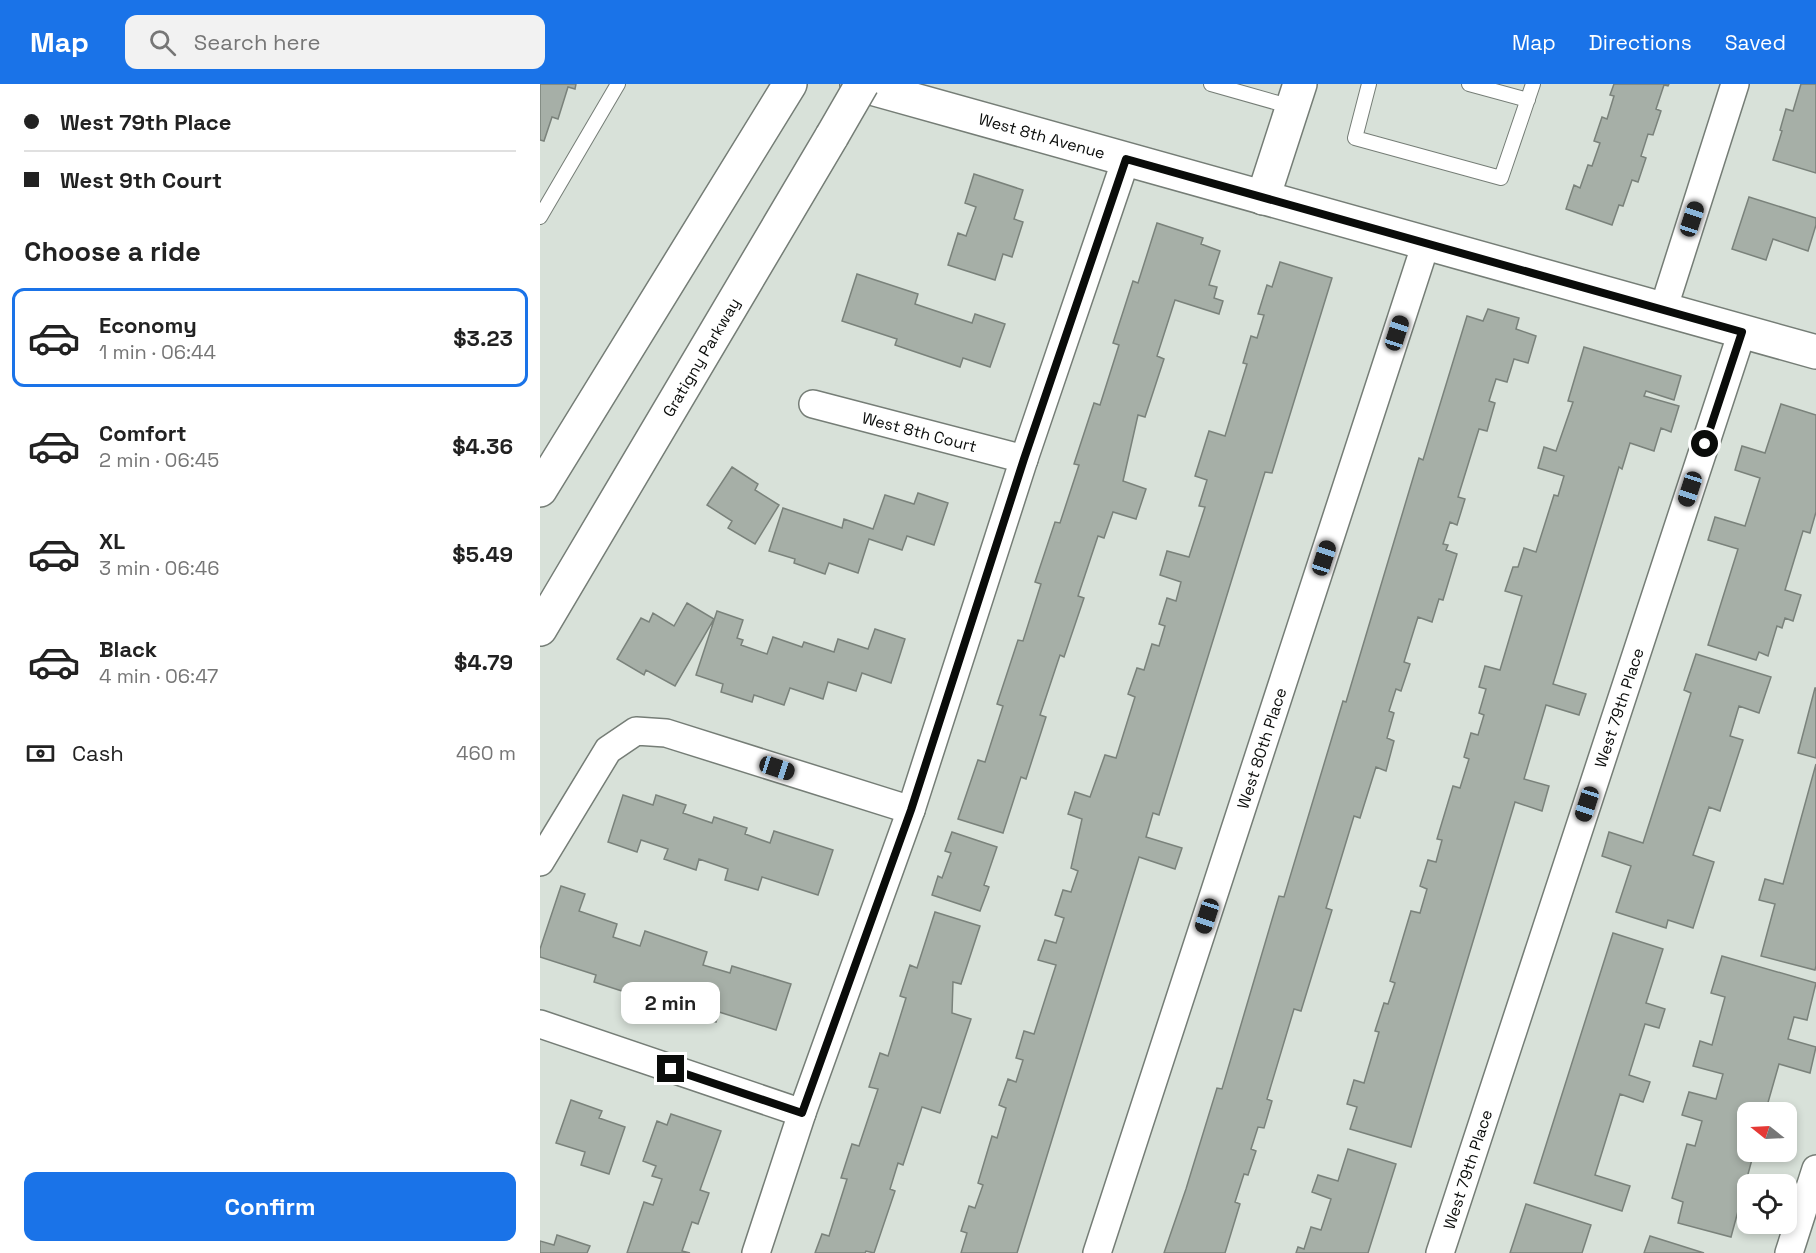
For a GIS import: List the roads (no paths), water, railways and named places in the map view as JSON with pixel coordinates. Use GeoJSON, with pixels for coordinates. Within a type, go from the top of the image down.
{"type":"FeatureCollection","features":[{"type":"Feature","properties":{"kind":"main road"},"geometry":{"type":"LineString","coordinates":[[540,490],[790,84]]}},
{"type":"Feature","properties":{"kind":"main road","name":"West 8th Avenue"},"geometry":{"type":"LineString","coordinates":[[857,84],[1816,352]]}},
{"type":"Feature","properties":{"kind":"main road","name":"Gratigny Parkway"},"geometry":{"type":"LineString","coordinates":[[540,629],[862,84]]}},
{"type":"Feature","properties":{"kind":"main road"},"geometry":{"type":"LineString","coordinates":[[1263,198],[1296,96]]}},
{"type":"Feature","properties":{"kind":"street"},"geometry":{"type":"LineString","coordinates":[[1663,310],[1736,84]]}},
{"type":"Feature","properties":{"kind":"street"},"geometry":{"type":"LineString","coordinates":[[756,1253],[802,1113],[911,810],[1024,459],[1126,159]]}},
{"type":"Feature","properties":{"kind":"street","name":"West 80th Place"},"geometry":{"type":"LineString","coordinates":[[1097,1253],[1426,243]]}},
{"type":"Feature","properties":{"kind":"street","name":"West 79th Place"},"geometry":{"type":"LineString","coordinates":[[1440,1253],[1742,332]]}},
{"type":"Feature","properties":{"kind":"street","name":"West 8th Court"},"geometry":{"type":"LineString","coordinates":[[813,404],[1024,459]]}},
{"type":"Feature","properties":{"kind":"street"},"geometry":{"type":"LineString","coordinates":[[540,862],[608,750],[636,731],[666,733],[911,810]]}},
{"type":"Feature","properties":{"kind":"street"},"geometry":{"type":"LineString","coordinates":[[540,1024],[802,1113]]}},
{"type":"Feature","properties":{"kind":"street"},"geometry":{"type":"LineString","coordinates":[[1789,1253],[1816,1169]]}},
{"type":"Feature","properties":{"kind":"lane"},"geometry":{"type":"LineString","coordinates":[[540,217],[618,84]]}},
{"type":"Feature","properties":{"kind":"lane"},"geometry":{"type":"LineString","coordinates":[[1211,84],[1296,96]]}},
{"type":"Feature","properties":{"kind":"lane"},"geometry":{"type":"LineString","coordinates":[[1369,84],[1354,138],[1501,178],[1533,84]]}},
{"type":"Feature","properties":{"kind":"lane"},"geometry":{"type":"LineString","coordinates":[[1469,84],[1528,100]]}}]}
